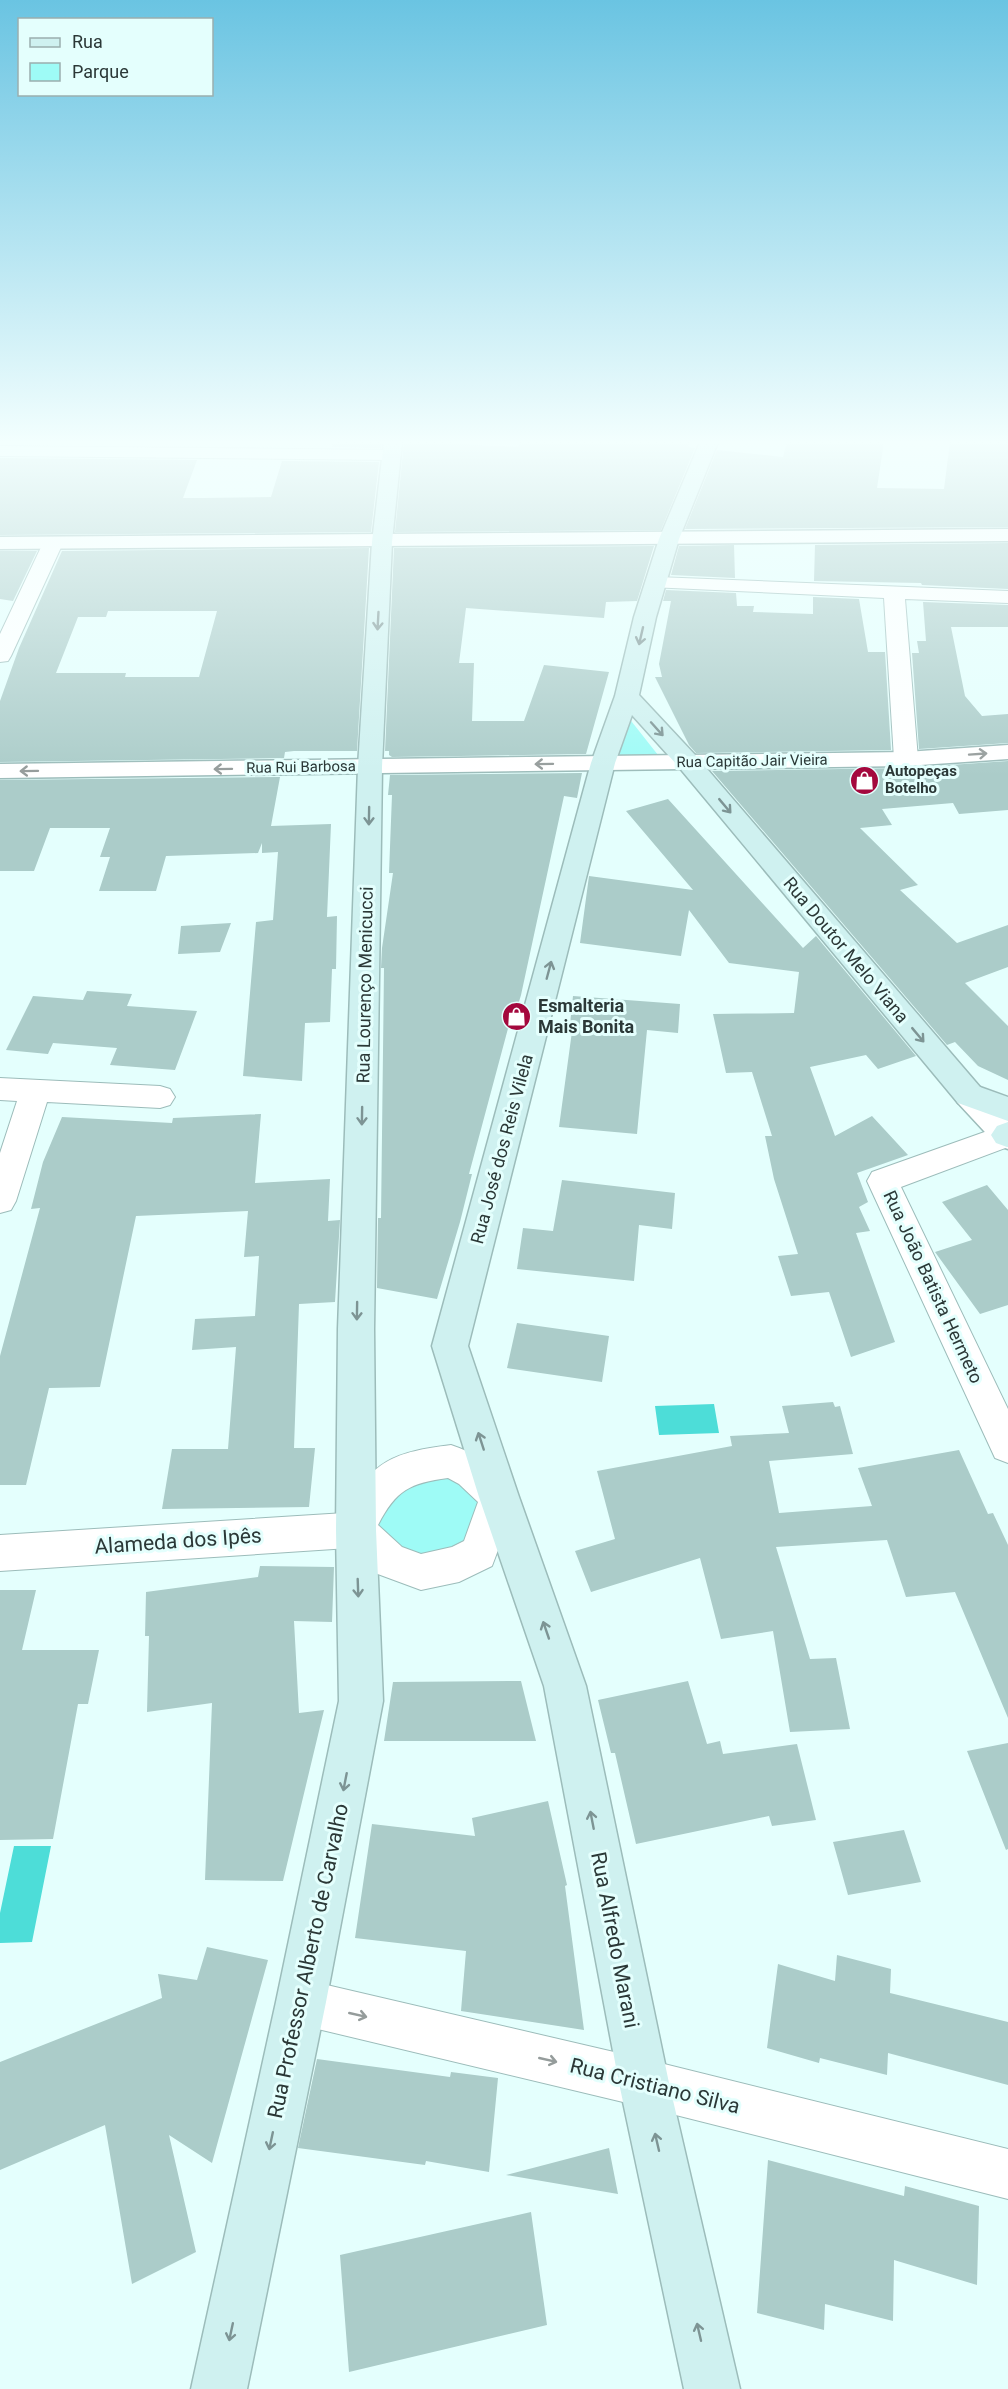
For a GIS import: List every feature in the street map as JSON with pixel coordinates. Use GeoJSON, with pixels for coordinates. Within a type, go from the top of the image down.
{"type":"FeatureCollection","features":[{"type":"Feature","properties":{"kind":"main road","name":"Rua Lourenço Menicucci"},"geometry":{"type":"LineString","coordinates":[[356,1530],[356,1329],[370,767],[381,553]]}},
{"type":"Feature","properties":{"kind":"main road","name":"Rua José dos Reis Vilela"},"geometry":{"type":"LineString","coordinates":[[499,1497],[450,1346],[603,763],[627,696],[645,617],[665,553]]}},
{"type":"Feature","properties":{"kind":"main road","name":"Rua Doutor Melo Viana"},"geometry":{"type":"LineString","coordinates":[[627,696],[687,761],[969,1095]]}},
{"type":"Feature","properties":{"kind":"main road","name":"Rua Alfredo Marani"},"geometry":{"type":"LineString","coordinates":[[499,1497],[565,1686],[644,2083],[712,2389]]}},
{"type":"Feature","properties":{"kind":"main road","name":"Rua Professor Alberto de Carvalho"},"geometry":{"type":"LineString","coordinates":[[219,2389],[301,2002],[361,1701],[356,1530]]}},
{"type":"Feature","properties":{"kind":"street"},"geometry":{"type":"LineString","coordinates":[[0,656],[6,629],[47,553]]}},
{"type":"Feature","properties":{"kind":"street"},"geometry":{"type":"LineString","coordinates":[[657,583],[1008,597]]}},
{"type":"Feature","properties":{"kind":"street"},"geometry":{"type":"LineString","coordinates":[[894,592],[906,759]]}},
{"type":"Feature","properties":{"kind":"street","name":"Rua Capitão Jair Vieira"},"geometry":{"type":"LineString","coordinates":[[603,763],[906,759],[1008,752]]}},
{"type":"Feature","properties":{"kind":"street","name":"Rua Rui Barbosa"},"geometry":{"type":"LineString","coordinates":[[0,771],[603,763]]}},
{"type":"Feature","properties":{"kind":"street"},"geometry":{"type":"LineString","coordinates":[[0,1089],[160,1097]]}},
{"type":"Feature","properties":{"kind":"street"},"geometry":{"type":"LineString","coordinates":[[0,1201],[35,1092]]}},
{"type":"Feature","properties":{"kind":"street","name":"Rua Doutor Melo Viana"},"geometry":{"type":"LineString","coordinates":[[969,1095],[1008,1129]]}},
{"type":"Feature","properties":{"kind":"street","name":"Rua João Batista Hermeto"},"geometry":{"type":"LineString","coordinates":[[1008,1129],[883,1181],[1008,1447]]}},
{"type":"Feature","properties":{"kind":"street"},"geometry":{"type":"LineString","coordinates":[[451,1461],[472,1472],[499,1497],[478,1553],[459,1564],[421,1572],[388,1560],[356,1530],[371,1497],[388,1479],[416,1466],[451,1461]]}},
{"type":"Feature","properties":{"kind":"street","name":"Alameda dos Ipês"},"geometry":{"type":"LineString","coordinates":[[0,1553],[356,1530]]}},
{"type":"Feature","properties":{"kind":"street","name":"Rua Cristiano Silva"},"geometry":{"type":"LineString","coordinates":[[301,2002],[644,2083],[1008,2174]]}},
{"type":"Feature","properties":{"kind":"green space"},"geometry":{"type":"Polygon","coordinates":[[[628,717],[658,755],[618,759],[628,717]]]}},
{"type":"Feature","properties":{"kind":"green space"},"geometry":{"type":"Polygon","coordinates":[[[452,1468],[479,1487],[482,1512],[468,1553],[396,1559],[372,1522],[390,1495],[452,1468]]]}},
{"type":"Feature","properties":{"kind":"shaded area"},"geometry":{"type":"Polygon","coordinates":[[[714,1404],[719,1433],[659,1435],[655,1406],[714,1404]]]}},
{"type":"Feature","properties":{"kind":"shaded area"},"geometry":{"type":"Polygon","coordinates":[[[14,1846],[51,1846],[32,1942],[0,1943],[0,1913],[14,1846]]]}},
{"type":"Feature","properties":{"kind":"building"},"geometry":{"type":"Polygon","coordinates":[[[0,553],[36,553],[13,601],[0,599],[0,553]]]}},
{"type":"Feature","properties":{"kind":"building"},"geometry":{"type":"Polygon","coordinates":[[[61,553],[369,553],[357,751],[294,751],[285,752],[284,758],[0,762],[0,701],[19,648],[61,553]],[[108,611],[106,617],[78,617],[56,673],[126,673],[125,677],[199,677],[217,611],[108,611]]]}},
{"type":"Feature","properties":{"kind":"building"},"geometry":{"type":"Polygon","coordinates":[[[394,553],[652,553],[637,601],[606,602],[604,618],[466,608],[459,663],[474,663],[472,721],[524,721],[544,665],[609,672],[586,754],[392,757],[389,751],[385,751],[394,553]]]}},
{"type":"Feature","properties":{"kind":"building"},"geometry":{"type":"Polygon","coordinates":[[[677,553],[734,553],[735,578],[671,575],[677,553]]]}},
{"type":"Feature","properties":{"kind":"building"},"geometry":{"type":"Polygon","coordinates":[[[815,553],[1008,553],[1008,589],[922,585],[921,583],[814,581],[815,553]]]}},
{"type":"Feature","properties":{"kind":"building"},"geometry":{"type":"Polygon","coordinates":[[[666,590],[736,593],[737,606],[754,606],[753,612],[813,614],[813,597],[859,599],[868,652],[885,652],[891,750],[696,753],[689,745],[655,677],[662,677],[659,664],[671,601],[663,601],[666,590]]]}},
{"type":"Feature","properties":{"kind":"building"},"geometry":{"type":"Polygon","coordinates":[[[923,602],[1008,605],[1008,627],[951,627],[965,696],[982,716],[1008,714],[1008,743],[919,749],[912,653],[919,653],[917,641],[926,641],[923,602]]]}},
{"type":"Feature","properties":{"kind":"building"},"geometry":{"type":"Polygon","coordinates":[[[1008,761],[1008,810],[959,814],[953,803],[882,809],[892,825],[860,828],[918,885],[900,890],[957,943],[1008,925],[1008,967],[965,983],[1008,1026],[1008,1080],[978,1066],[955,1042],[947,1045],[712,771],[906,768],[1008,761]]]}},
{"type":"Feature","properties":{"kind":"building"},"geometry":{"type":"Polygon","coordinates":[[[582,773],[577,798],[564,796],[521,995],[513,1022],[510,1021],[469,1174],[472,1174],[460,1222],[437,1299],[377,1288],[378,1218],[381,1218],[384,968],[381,968],[393,873],[389,873],[392,795],[388,795],[390,775],[582,773]]]}},
{"type":"Feature","properties":{"kind":"building"},"geometry":{"type":"Polygon","coordinates":[[[280,777],[271,826],[331,824],[327,917],[337,916],[336,969],[332,969],[330,1022],[305,1023],[302,1081],[243,1076],[256,922],[273,920],[278,852],[262,853],[262,843],[258,853],[166,856],[156,891],[99,891],[110,857],[100,857],[110,828],[50,828],[34,871],[0,871],[0,780],[280,777]]]}},
{"type":"Feature","properties":{"kind":"building"},"geometry":{"type":"Polygon","coordinates":[[[668,799],[803,948],[816,936],[916,1056],[878,1069],[866,1055],[810,1067],[835,1136],[872,1116],[908,1155],[857,1173],[868,1202],[859,1207],[870,1231],[856,1233],[895,1342],[851,1357],[829,1292],[791,1296],[778,1256],[798,1254],[774,1179],[765,1136],[772,1136],[752,1072],[726,1073],[713,1014],[794,1013],[799,972],[729,963],[689,910],[681,956],[580,943],[589,876],[693,890],[626,811],[668,799]]]}},
{"type":"Feature","properties":{"kind":"building"},"geometry":{"type":"Polygon","coordinates":[[[231,923],[220,952],[178,954],[181,926],[231,923]]]}},
{"type":"Feature","properties":{"kind":"building"},"geometry":{"type":"Polygon","coordinates":[[[87,991],[132,994],[127,1006],[197,1011],[175,1070],[110,1065],[117,1048],[53,1043],[48,1054],[6,1050],[33,996],[83,1000],[87,991]]]}},
{"type":"Feature","properties":{"kind":"building"},"geometry":{"type":"Polygon","coordinates":[[[573,996],[680,1004],[678,1033],[647,1030],[637,1134],[559,1127],[573,1024],[570,1024],[573,996]]]}},
{"type":"Feature","properties":{"kind":"building"},"geometry":{"type":"Polygon","coordinates":[[[261,1114],[255,1183],[330,1179],[328,1221],[340,1220],[335,1302],[299,1304],[294,1448],[315,1448],[309,1507],[162,1509],[172,1449],[228,1449],[236,1347],[192,1350],[195,1319],[255,1316],[259,1256],[244,1257],[248,1211],[136,1216],[100,1387],[49,1388],[26,1485],[0,1485],[0,1356],[40,1208],[31,1209],[43,1162],[62,1117],[172,1123],[173,1118],[261,1114]]]}},
{"type":"Feature","properties":{"kind":"building"},"geometry":{"type":"Polygon","coordinates":[[[562,1180],[675,1193],[672,1229],[639,1225],[634,1281],[517,1269],[523,1228],[553,1231],[562,1180]]]}},
{"type":"Feature","properties":{"kind":"building"},"geometry":{"type":"Polygon","coordinates":[[[987,1185],[1008,1210],[1008,1305],[980,1314],[935,1252],[972,1240],[942,1202],[987,1185]]]}},
{"type":"Feature","properties":{"kind":"building"},"geometry":{"type":"Polygon","coordinates":[[[517,1323],[609,1336],[602,1382],[507,1368],[517,1323]]]}},
{"type":"Feature","properties":{"kind":"building"},"geometry":{"type":"Polygon","coordinates":[[[833,1402],[835,1407],[840,1406],[853,1454],[769,1461],[779,1513],[872,1506],[858,1468],[959,1450],[988,1514],[993,1513],[1008,1545],[1008,1718],[955,1592],[906,1597],[887,1540],[776,1547],[810,1659],[836,1658],[850,1729],[790,1732],[773,1631],[721,1639],[700,1558],[591,1592],[575,1551],[615,1539],[597,1471],[732,1446],[730,1436],[789,1433],[782,1406],[833,1402]]]}},
{"type":"Feature","properties":{"kind":"building"},"geometry":{"type":"Polygon","coordinates":[[[260,1566],[334,1567],[332,1622],[294,1621],[299,1713],[324,1710],[283,1881],[205,1880],[212,1703],[147,1712],[149,1636],[145,1636],[146,1592],[258,1577],[260,1566]]]}},
{"type":"Feature","properties":{"kind":"building"},"geometry":{"type":"Polygon","coordinates":[[[0,1590],[36,1590],[22,1650],[99,1650],[88,1704],[78,1704],[53,1839],[0,1840],[0,1590]]]}},
{"type":"Feature","properties":{"kind":"building"},"geometry":{"type":"Polygon","coordinates":[[[521,1681],[536,1741],[384,1741],[393,1682],[521,1681]]]}},
{"type":"Feature","properties":{"kind":"building"},"geometry":{"type":"Polygon","coordinates":[[[688,1681],[707,1744],[720,1741],[723,1754],[797,1744],[816,1820],[772,1826],[769,1816],[636,1844],[615,1753],[611,1753],[598,1700],[688,1681]]]}},
{"type":"Feature","properties":{"kind":"building"},"geometry":{"type":"Polygon","coordinates":[[[1008,1743],[1008,1849],[1006,1850],[967,1751],[1008,1743]]]}},
{"type":"Feature","properties":{"kind":"building"},"geometry":{"type":"Polygon","coordinates":[[[548,1801],[567,1885],[565,1886],[584,2030],[461,2011],[466,1951],[355,1938],[372,1824],[475,1836],[472,1818],[548,1801]]]}},
{"type":"Feature","properties":{"kind":"building"},"geometry":{"type":"Polygon","coordinates":[[[904,1830],[921,1882],[848,1895],[833,1842],[904,1830]]]}},
{"type":"Feature","properties":{"kind":"building"},"geometry":{"type":"Polygon","coordinates":[[[207,1947],[268,1960],[212,2163],[169,2135],[196,2252],[132,2284],[105,2125],[0,2170],[0,2062],[162,1998],[158,1974],[197,1980],[207,1947]]]}},
{"type":"Feature","properties":{"kind":"building"},"geometry":{"type":"Polygon","coordinates":[[[837,1955],[891,1969],[890,1993],[1008,2022],[1008,2085],[888,2053],[887,2075],[820,2058],[819,2063],[767,2048],[778,1964],[835,1981],[837,1955]]]}},
{"type":"Feature","properties":{"kind":"building"},"geometry":{"type":"Polygon","coordinates":[[[317,2059],[450,2077],[451,2072],[498,2078],[489,2172],[426,2161],[425,2165],[298,2148],[317,2059]]]}},
{"type":"Feature","properties":{"kind":"building"},"geometry":{"type":"Polygon","coordinates":[[[609,2148],[618,2194],[506,2175],[609,2148]]]}},
{"type":"Feature","properties":{"kind":"building"},"geometry":{"type":"Polygon","coordinates":[[[768,2160],[904,2196],[905,2186],[979,2206],[977,2285],[894,2260],[893,2321],[825,2304],[824,2330],[757,2313],[768,2160]]]}},
{"type":"Feature","properties":{"kind":"building"},"geometry":{"type":"Polygon","coordinates":[[[531,2212],[547,2325],[349,2372],[340,2255],[531,2212]]]}},
{"type":"Feature","properties":{"kind":"place","name":"Autopeças Botelho"},"geometry":{"type":"Point","coordinates":[864,780]}},
{"type":"Feature","properties":{"kind":"place","name":"Esmalteria Mais Bonita"},"geometry":{"type":"Point","coordinates":[517,1016]}}]}
